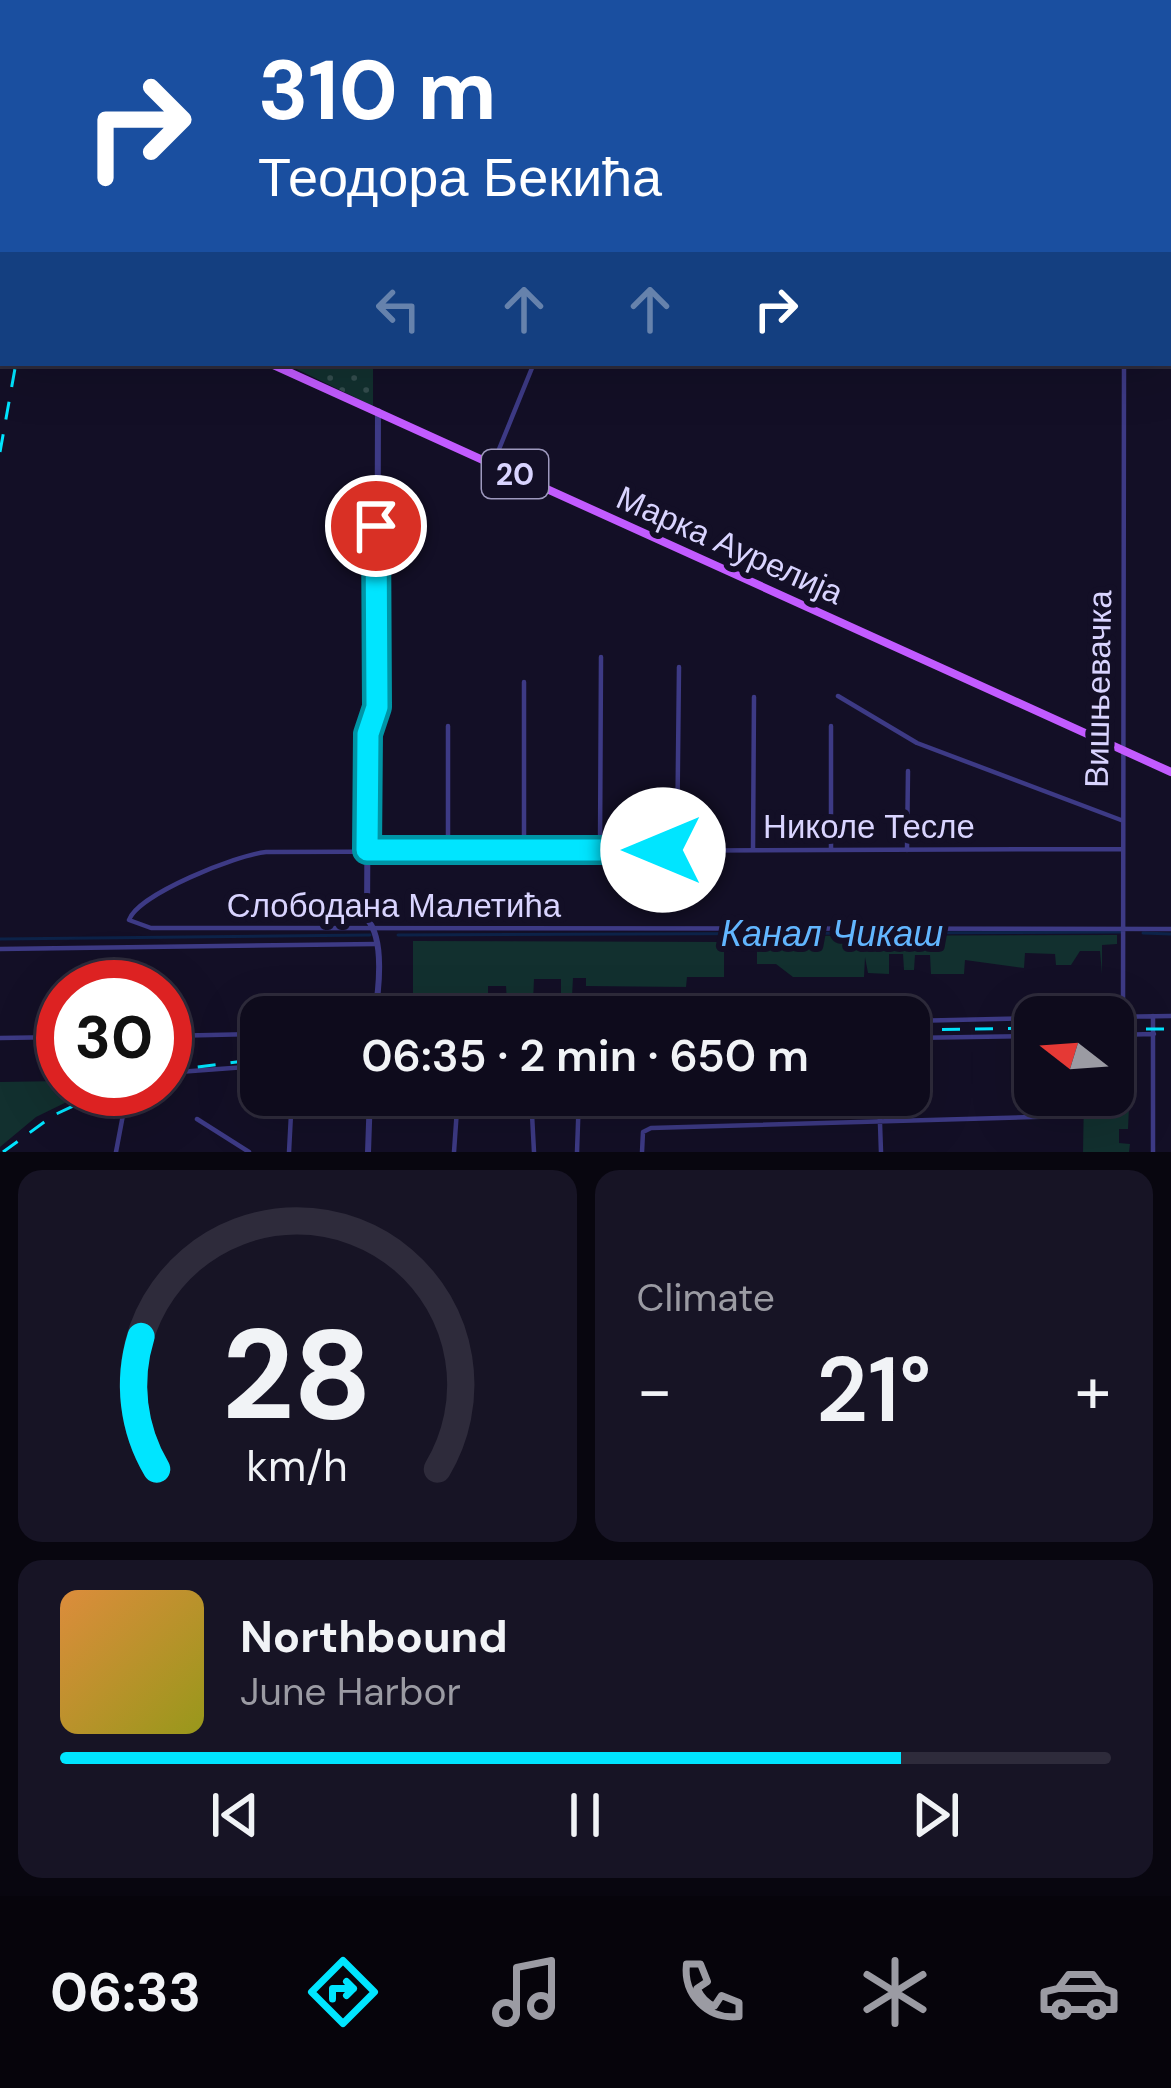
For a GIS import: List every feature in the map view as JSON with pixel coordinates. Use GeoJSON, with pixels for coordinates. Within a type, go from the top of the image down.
{"type":"FeatureCollection","features":[{"type":"Feature","properties":{"kind":"main road","name":"Марка Аурелија"},"geometry":{"type":"LineString","coordinates":[[276,366],[1171,772]]}},
{"type":"Feature","properties":{"kind":"street"},"geometry":{"type":"LineString","coordinates":[[493,464],[533,366]]}},
{"type":"Feature","properties":{"kind":"street","name":"Вишњевачка"},"geometry":{"type":"LineString","coordinates":[[1123,996],[1124,366]]}},
{"type":"Feature","properties":{"kind":"street"},"geometry":{"type":"LineString","coordinates":[[375,996],[376,943],[367,919],[367,850],[368,734],[377,707],[378,411]]}},
{"type":"Feature","properties":{"kind":"street"},"geometry":{"type":"LineString","coordinates":[[599,850],[601,657]]}},
{"type":"Feature","properties":{"kind":"street"},"geometry":{"type":"LineString","coordinates":[[677,850],[679,667]]}},
{"type":"Feature","properties":{"kind":"street"},"geometry":{"type":"LineString","coordinates":[[524,682],[524,850]]}},
{"type":"Feature","properties":{"kind":"street"},"geometry":{"type":"LineString","coordinates":[[838,696],[917,743],[1121,820]]}},
{"type":"Feature","properties":{"kind":"street"},"geometry":{"type":"LineString","coordinates":[[754,697],[754,850]]}},
{"type":"Feature","properties":{"kind":"street"},"geometry":{"type":"LineString","coordinates":[[448,726],[448,850]]}},
{"type":"Feature","properties":{"kind":"street"},"geometry":{"type":"LineString","coordinates":[[831,726],[831,850]]}},
{"type":"Feature","properties":{"kind":"street"},"geometry":{"type":"LineString","coordinates":[[907,850],[908,771]]}},
{"type":"Feature","properties":{"kind":"street","name":"Николе Тесле"},"geometry":{"type":"LineString","coordinates":[[130,916],[140,903],[250,854],[1122,849]]}},
{"type":"Feature","properties":{"kind":"street","name":"Слободана Малетића"},"geometry":{"type":"LineString","coordinates":[[130,916],[130,923],[151,928],[1171,929]]}},
{"type":"Feature","properties":{"kind":"street","name":"Слободана Малетића"},"geometry":{"type":"LineString","coordinates":[[0,949],[376,943]]}},
{"type":"Feature","properties":{"kind":"street"},"geometry":{"type":"LineString","coordinates":[[1134,1016],[1171,1016]]}},
{"type":"Feature","properties":{"kind":"street"},"geometry":{"type":"LineString","coordinates":[[1153,1016],[1153,1152]]}},
{"type":"Feature","properties":{"kind":"street"},"geometry":{"type":"LineString","coordinates":[[930,1020],[1014,1018]]}},
{"type":"Feature","properties":{"kind":"street"},"geometry":{"type":"LineString","coordinates":[[192,1035],[240,1034]]}},
{"type":"Feature","properties":{"kind":"street"},"geometry":{"type":"LineString","coordinates":[[1134,1034],[1154,1034]]}},
{"type":"Feature","properties":{"kind":"street"},"geometry":{"type":"LineString","coordinates":[[930,1038],[1014,1036]]}},
{"type":"Feature","properties":{"kind":"street"},"geometry":{"type":"LineString","coordinates":[[0,1038],[36,1037]]}},
{"type":"Feature","properties":{"kind":"street"},"geometry":{"type":"LineString","coordinates":[[192,1071],[240,1068]]}},
{"type":"Feature","properties":{"kind":"street"},"geometry":{"type":"LineString","coordinates":[[116,1152],[123,1116]]}},
{"type":"Feature","properties":{"kind":"street"},"geometry":{"type":"LineString","coordinates":[[289,1152],[291,1116]]}},
{"type":"Feature","properties":{"kind":"street"},"geometry":{"type":"LineString","coordinates":[[368,1152],[369,1116]]}},
{"type":"Feature","properties":{"kind":"street"},"geometry":{"type":"LineString","coordinates":[[454,1152],[457,1116]]}},
{"type":"Feature","properties":{"kind":"street"},"geometry":{"type":"LineString","coordinates":[[532,1116],[534,1152]]}},
{"type":"Feature","properties":{"kind":"street"},"geometry":{"type":"LineString","coordinates":[[577,1152],[578,1116]]}},
{"type":"Feature","properties":{"kind":"street"},"geometry":{"type":"LineString","coordinates":[[880,1116],[881,1152]]}},
{"type":"Feature","properties":{"kind":"street"},"geometry":{"type":"LineString","coordinates":[[642,1152],[647,1128],[1066,1116]]}},
{"type":"Feature","properties":{"kind":"street"},"geometry":{"type":"LineString","coordinates":[[197,1119],[249,1152]]}},
{"type":"Feature","properties":{"kind":"green space"},"geometry":{"type":"Polygon","coordinates":[[[290,366],[373,366],[373,406],[290,366]]]}},
{"type":"Feature","properties":{"kind":"green space"},"geometry":{"type":"Polygon","coordinates":[[[1117,935],[1117,944],[1102,945],[1102,974],[1100,951],[1080,951],[1071,965],[1056,965],[1055,954],[1025,953],[1024,968],[965,960],[964,974],[931,974],[930,955],[915,955],[914,970],[904,970],[903,954],[889,954],[889,974],[868,973],[865,957],[864,977],[793,977],[776,964],[757,964],[757,936],[1117,935]]]}},
{"type":"Feature","properties":{"kind":"green space"},"geometry":{"type":"Polygon","coordinates":[[[413,941],[724,942],[724,977],[687,977],[686,987],[586,986],[586,978],[573,978],[572,996],[561,996],[561,979],[534,979],[533,996],[507,996],[506,986],[488,986],[488,996],[413,996],[413,941]]]}},
{"type":"Feature","properties":{"kind":"green space"},"geometry":{"type":"Polygon","coordinates":[[[36,1081],[38,1116],[0,1147],[0,1082],[36,1081]]]}},
{"type":"Feature","properties":{"kind":"green space"},"geometry":{"type":"Polygon","coordinates":[[[1084,1116],[1129,1116],[1128,1129],[1119,1129],[1119,1143],[1130,1144],[1129,1152],[1083,1152],[1084,1116]]]}},
{"type":"Feature","properties":{"kind":"waterway","name":"Канал Чикаш"},"geometry":{"type":"LineString","coordinates":[[398,935],[1122,932]]}},
{"type":"Feature","properties":{"kind":"waterway","name":"Канал Чикаш"},"geometry":{"type":"LineString","coordinates":[[1143,933],[1171,934]]}},
{"type":"Feature","properties":{"kind":"waterway","name":"Канал Чикаш"},"geometry":{"type":"LineString","coordinates":[[0,939],[370,935]]}},
{"type":"Feature","properties":{"kind":"railway"},"geometry":{"type":"LineString","coordinates":[[0,452],[15,366]]}},
{"type":"Feature","properties":{"kind":"railway"},"geometry":{"type":"LineString","coordinates":[[930,1030],[1014,1028]]}},
{"type":"Feature","properties":{"kind":"railway"},"geometry":{"type":"LineString","coordinates":[[1134,1029],[1171,1029]]}},
{"type":"Feature","properties":{"kind":"railway"},"geometry":{"type":"LineString","coordinates":[[192,1068],[240,1062]]}},
{"type":"Feature","properties":{"kind":"railway"},"geometry":{"type":"LineString","coordinates":[[3,1152],[53,1116]]}},
{"type":"Feature","properties":{"kind":"route"},"geometry":{"type":"LineString","coordinates":[[376,526],[377,707],[368,734],[367,850],[663,850]]}}]}
